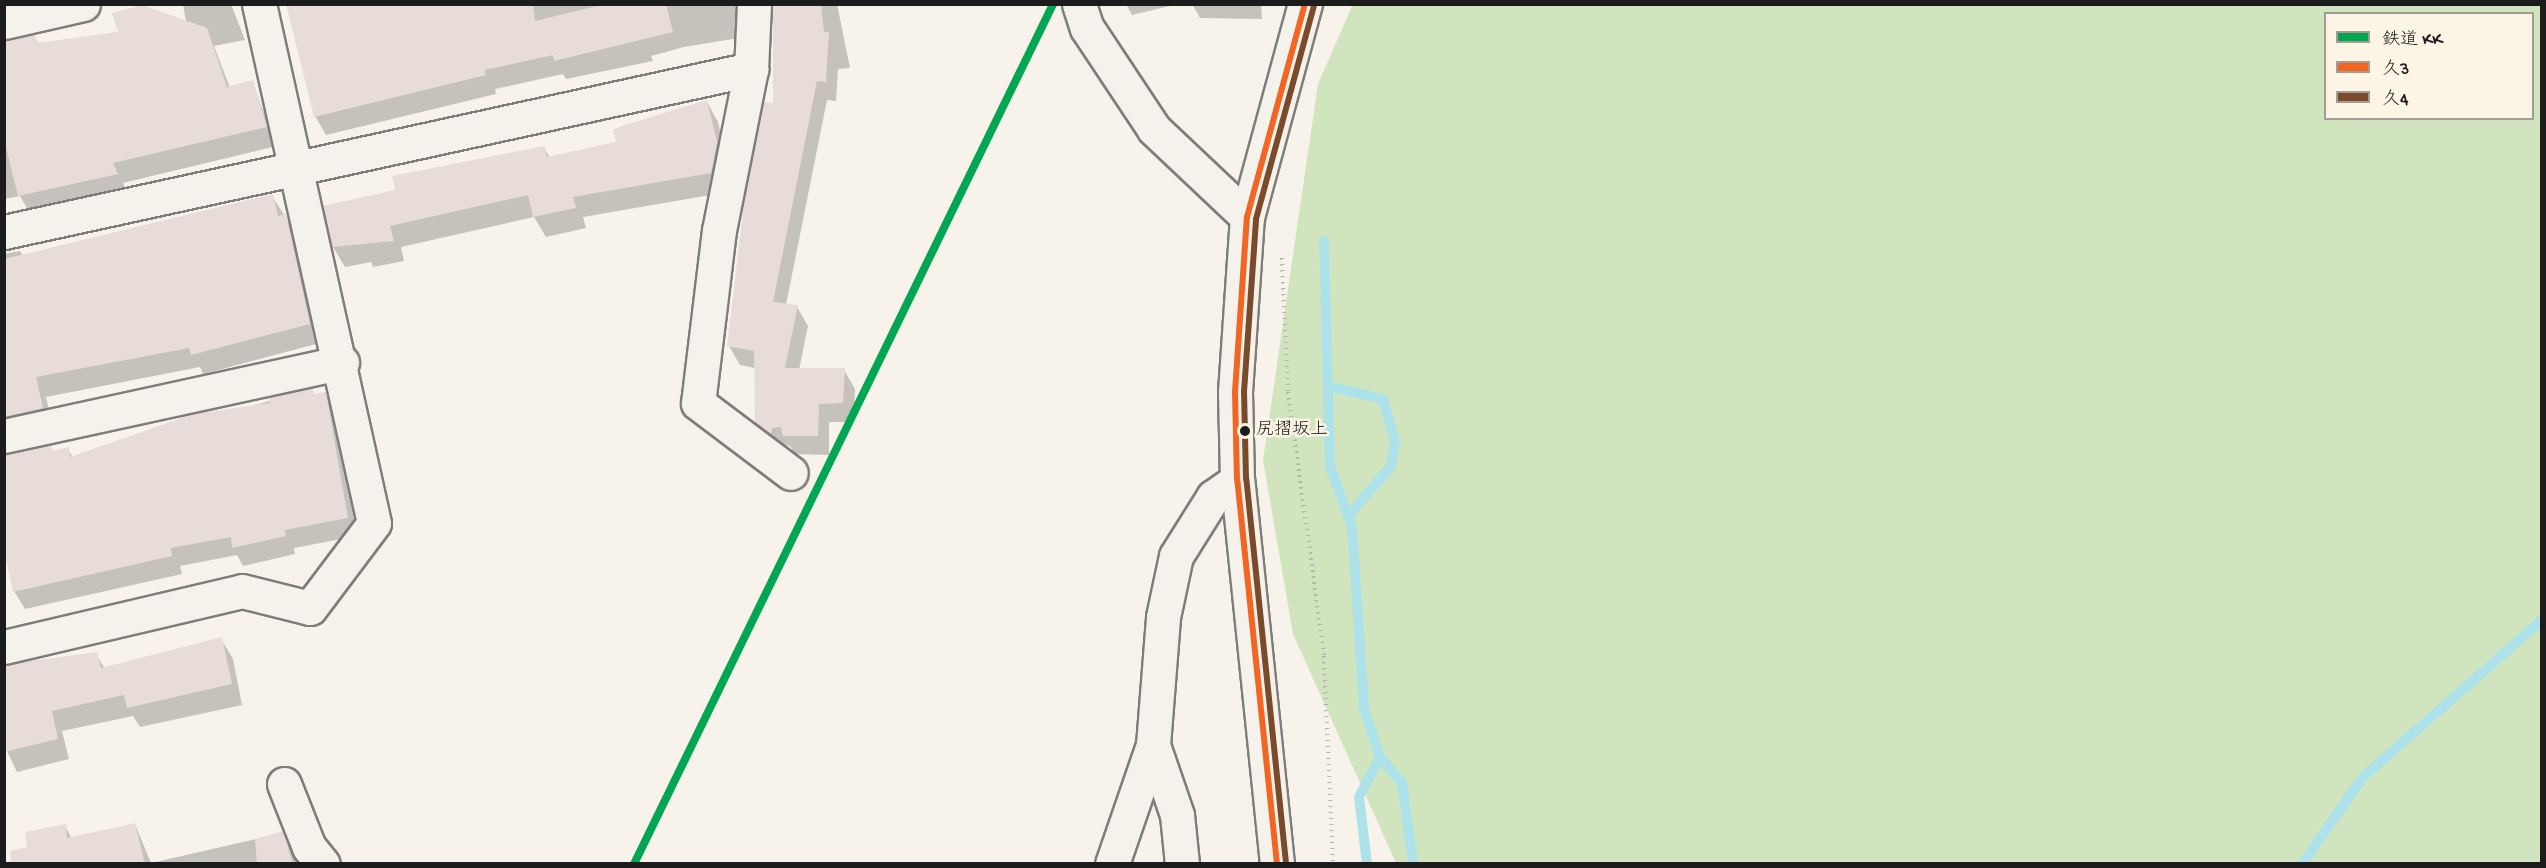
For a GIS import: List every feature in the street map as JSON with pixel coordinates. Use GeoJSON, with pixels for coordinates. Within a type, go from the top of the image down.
{"type":"FeatureCollection","features":[{"type":"Feature","properties":{"kind":"main road"},"geometry":{"type":"LineString","coordinates":[[4,22],[83,4]]}},
{"type":"Feature","properties":{"kind":"main road"},"geometry":{"type":"LineString","coordinates":[[4,647],[242,591],[310,608],[374,523],[342,362],[259,4]]}},
{"type":"Feature","properties":{"kind":"main road"},"geometry":{"type":"LineString","coordinates":[[754,4],[751,69],[719,230],[698,403],[791,473]]}},
{"type":"Feature","properties":{"kind":"main road"},"geometry":{"type":"LineString","coordinates":[[1079,4],[1088,28],[1154,129],[1247,217]]}},
{"type":"Feature","properties":{"kind":"main road"},"geometry":{"type":"LineString","coordinates":[[1277,864],[1238,480],[1235,392],[1247,217],[1305,4]]}},
{"type":"Feature","properties":{"kind":"main road"},"geometry":{"type":"LineString","coordinates":[[4,232],[751,69]]}},
{"type":"Feature","properties":{"kind":"main road"},"geometry":{"type":"LineString","coordinates":[[4,436],[342,362]]}},
{"type":"Feature","properties":{"kind":"main road"},"geometry":{"type":"LineString","coordinates":[[1112,864],[1153,745],[1162,617],[1176,556],[1213,497],[1238,480]]}},
{"type":"Feature","properties":{"kind":"main road"},"geometry":{"type":"LineString","coordinates":[[1153,745],[1177,815],[1182,864]]}},
{"type":"Feature","properties":{"kind":"main road"},"geometry":{"type":"LineString","coordinates":[[284,784],[309,847],[323,864]]}},
{"type":"Feature","properties":{"kind":"path"},"geometry":{"type":"LineString","coordinates":[[1282,251],[1288,392],[1323,656],[1333,864]]}},
{"type":"Feature","properties":{"kind":"green space"},"geometry":{"type":"Polygon","coordinates":[[[1353,4],[2541,5],[2541,863],[1396,863],[1293,634],[1263,460],[1318,84],[1353,4]]]}},
{"type":"Feature","properties":{"kind":"building"},"geometry":{"type":"Polygon","coordinates":[[[286,4],[533,4],[535,21],[605,4],[666,4],[673,32],[554,61],[553,55],[485,70],[486,75],[314,117],[286,4]]]}},
{"type":"Feature","properties":{"kind":"building"},"geometry":{"type":"Polygon","coordinates":[[[773,4],[821,4],[824,32],[829,32],[826,82],[817,81],[773,302],[798,305],[785,368],[845,368],[843,403],[819,404],[818,436],[783,436],[781,427],[772,428],[771,434],[755,422],[754,351],[727,346],[745,195],[764,102],[773,103],[773,4]]]}},
{"type":"Feature","properties":{"kind":"building"},"geometry":{"type":"Polygon","coordinates":[[[142,5],[207,28],[227,87],[253,80],[267,127],[113,163],[118,174],[18,196],[4,139],[4,43],[35,34],[37,43],[118,32],[112,13],[142,5]]]}},
{"type":"Feature","properties":{"kind":"building"},"geometry":{"type":"Polygon","coordinates":[[[707,100],[717,142],[711,173],[573,197],[576,208],[533,217],[528,195],[390,226],[394,241],[332,247],[323,206],[395,190],[392,176],[545,146],[547,157],[616,142],[613,130],[707,100]]]}},
{"type":"Feature","properties":{"kind":"building"},"geometry":{"type":"Polygon","coordinates":[[[273,194],[278,216],[286,214],[310,324],[191,355],[189,348],[36,377],[43,408],[4,417],[4,259],[273,194]]]}},
{"type":"Feature","properties":{"kind":"building"},"geometry":{"type":"Polygon","coordinates":[[[312,388],[314,394],[326,392],[348,518],[285,530],[286,536],[232,548],[231,537],[171,548],[172,556],[13,592],[4,550],[4,454],[51,445],[52,451],[69,447],[70,457],[193,414],[270,403],[269,397],[312,388]]]}},
{"type":"Feature","properties":{"kind":"building"},"geometry":{"type":"Polygon","coordinates":[[[222,637],[232,684],[127,708],[124,695],[52,711],[58,739],[4,752],[4,665],[97,652],[101,668],[222,637]]]}},
{"type":"Feature","properties":{"kind":"building"},"geometry":{"type":"Polygon","coordinates":[[[135,823],[145,864],[11,864],[10,851],[27,847],[25,832],[66,824],[67,838],[135,823]]]}},
{"type":"Feature","properties":{"kind":"building"},"geometry":{"type":"Polygon","coordinates":[[[283,831],[293,864],[257,864],[255,839],[283,831]]]}},
{"type":"Feature","properties":{"kind":"waterway"},"geometry":{"type":"LineString","coordinates":[[1324,241],[1330,466],[1352,527],[1364,709],[1380,757],[1359,797],[1367,864]]}},
{"type":"Feature","properties":{"kind":"waterway"},"geometry":{"type":"LineString","coordinates":[[1332,387],[1383,399],[1395,441],[1391,466],[1348,516]]}},
{"type":"Feature","properties":{"kind":"waterway"},"geometry":{"type":"LineString","coordinates":[[2302,864],[2363,777],[2542,620]]}},
{"type":"Feature","properties":{"kind":"waterway"},"geometry":{"type":"LineString","coordinates":[[1380,757],[1402,783],[1413,864]]}},
{"type":"Feature","properties":{"kind":"rail line","name":"KK"},"geometry":{"type":"LineString","coordinates":[[634,864],[1053,4]]}},
{"type":"Feature","properties":{"kind":"transit line","name":"久3"},"geometry":{"type":"LineString","coordinates":[[1277,864],[1237,480],[1235,392],[1247,217],[1305,4]]}},
{"type":"Feature","properties":{"kind":"transit line","name":"久4"},"geometry":{"type":"LineString","coordinates":[[1286,863],[1246,479],[1244,392],[1256,219],[1314,6]]}},
{"type":"Feature","properties":{"kind":"place","name":"尻摺坂上"},"geometry":{"type":"Point","coordinates":[1245,431]}}]}
